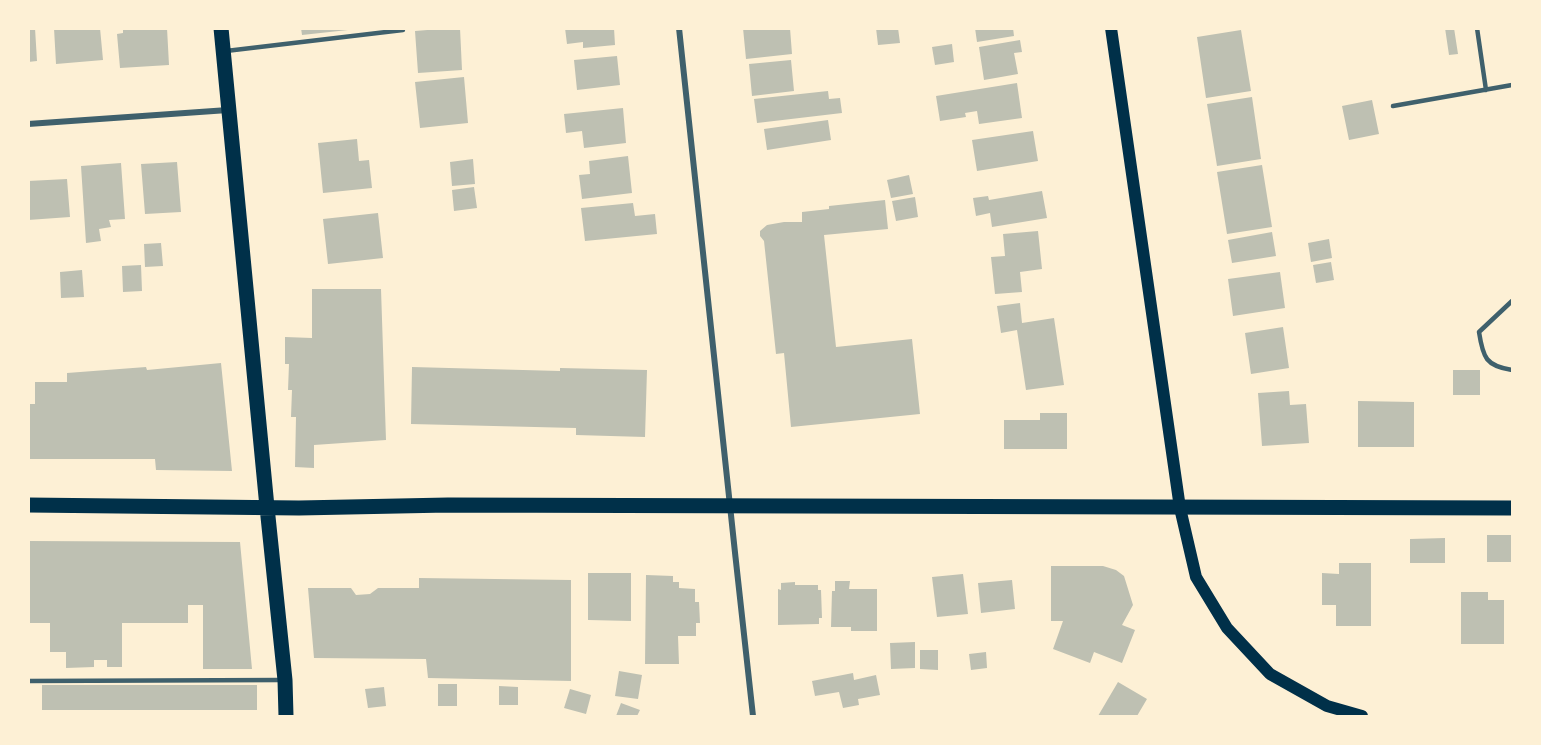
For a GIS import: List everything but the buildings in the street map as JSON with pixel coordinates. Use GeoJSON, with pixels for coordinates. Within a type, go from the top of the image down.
{"type":"FeatureCollection","features":[{"type":"Feature","properties":{"kind":"main road"},"geometry":{"type":"LineString","coordinates":[[221,28],[285,680],[286,717]]}},
{"type":"Feature","properties":{"kind":"main road"},"geometry":{"type":"LineString","coordinates":[[1111,28],[1180,508],[1196,578],[1227,628],[1270,674],[1327,706],[1362,717]]}},
{"type":"Feature","properties":{"kind":"main road"},"geometry":{"type":"LineString","coordinates":[[28,505],[1512,508]]}},
{"type":"Feature","properties":{"kind":"street"},"geometry":{"type":"LineString","coordinates":[[679,28],[706,262],[753,717]]}},
{"type":"Feature","properties":{"kind":"street"},"geometry":{"type":"LineString","coordinates":[[28,124],[229,110]]}},
{"type":"Feature","properties":{"kind":"lane"},"geometry":{"type":"LineString","coordinates":[[1476,28],[1486,90]]}},
{"type":"Feature","properties":{"kind":"lane"},"geometry":{"type":"LineString","coordinates":[[224,51],[403,30]]}},
{"type":"Feature","properties":{"kind":"lane"},"geometry":{"type":"LineString","coordinates":[[1393,106],[1512,85]]}},
{"type":"Feature","properties":{"kind":"lane"},"geometry":{"type":"LineString","coordinates":[[1512,301],[1479,332],[1482,355],[1496,367],[1512,370]]}},
{"type":"Feature","properties":{"kind":"lane"},"geometry":{"type":"LineString","coordinates":[[28,681],[285,680]]}}]}
